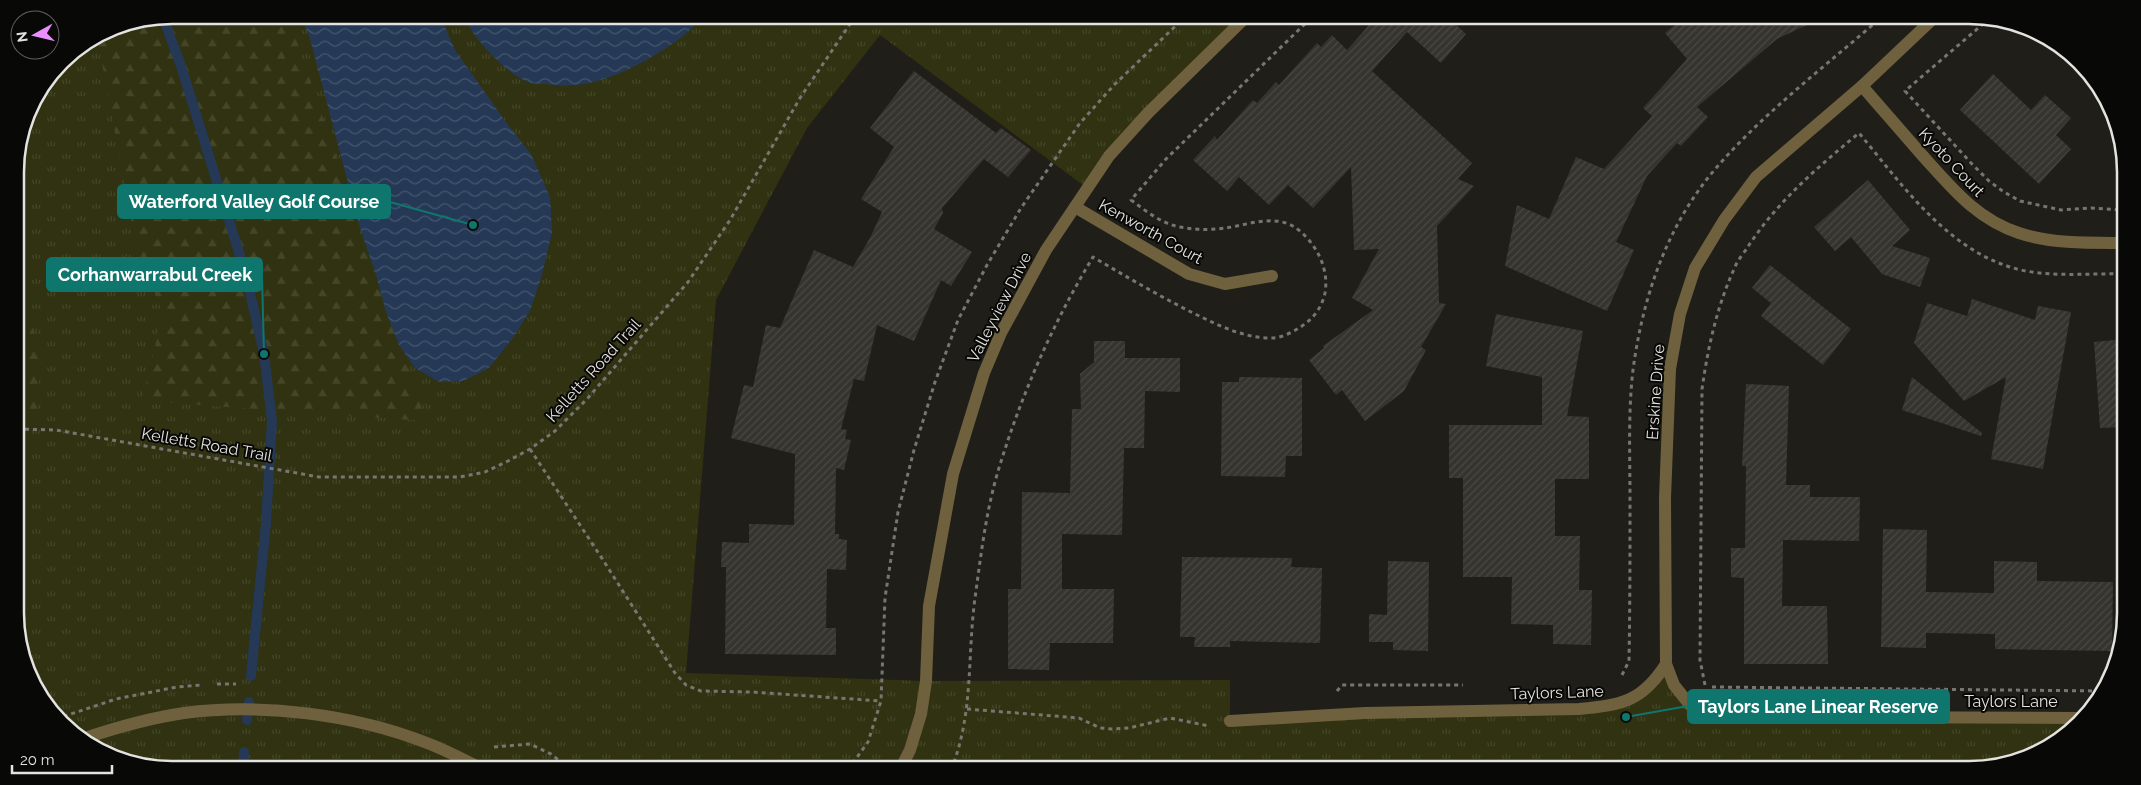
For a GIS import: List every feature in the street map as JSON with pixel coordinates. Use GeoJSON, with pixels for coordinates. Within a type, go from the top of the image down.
{"type":"FeatureCollection","features":[{"type":"Feature","properties":{"kind":"street","name":"Valleyview Drive"},"geometry":{"type":"LineString","coordinates":[[904,761],[910,750],[921,714],[926,681],[931,590],[953,474],[984,373],[1014,307],[1046,250],[1109,156],[1148,113],[1239,24]]}},
{"type":"Feature","properties":{"kind":"street","name":"Erskine Drive"},"geometry":{"type":"LineString","coordinates":[[1666,664],[1666,468],[1670,369],[1680,314],[1696,268],[1724,220],[1756,177],[1862,86],[1927,24]]}},
{"type":"Feature","properties":{"kind":"street","name":"Kyoto Court"},"geometry":{"type":"LineString","coordinates":[[1862,86],[1958,196],[1978,213],[1999,226],[2021,234],[2057,240],[2117,243]]}},
{"type":"Feature","properties":{"kind":"street","name":"Kenworth Court"},"geometry":{"type":"LineString","coordinates":[[1075,207],[1189,274],[1225,284],[1272,276]]}},
{"type":"Feature","properties":{"kind":"street","name":"Taylors Lane"},"geometry":{"type":"LineString","coordinates":[[1666,664],[1674,685],[1690,705],[1712,713],[1844,717],[2074,718]]}},
{"type":"Feature","properties":{"kind":"street","name":"Taylors Lane"},"geometry":{"type":"LineString","coordinates":[[1230,721],[1365,713],[1579,709],[1612,706],[1631,700],[1641,693],[1658,676],[1666,664]]}},
{"type":"Feature","properties":{"kind":"street"},"geometry":{"type":"LineString","coordinates":[[90,736],[129,724],[185,713],[266,711],[314,715],[362,723],[427,742],[466,761]]}},
{"type":"Feature","properties":{"kind":"path","name":"Kelletts Road Trail"},"geometry":{"type":"LineString","coordinates":[[24,428],[56,430],[320,477],[460,477],[485,472],[530,449],[554,431],[587,399],[688,282],[730,220],[800,98],[850,24]]}},
{"type":"Feature","properties":{"kind":"path"},"geometry":{"type":"LineString","coordinates":[[1131,200],[1173,153],[1305,24]]}},
{"type":"Feature","properties":{"kind":"path"},"geometry":{"type":"LineString","coordinates":[[1982,25],[1906,91],[1988,181],[2020,201],[2061,210],[2091,208],[2117,210]]}},
{"type":"Feature","properties":{"kind":"path"},"geometry":{"type":"LineString","coordinates":[[1859,133],[1808,176],[1772,213],[1735,266],[1714,326],[1702,389],[1701,430],[1703,471],[1700,660],[1706,686],[2095,691]]}},
{"type":"Feature","properties":{"kind":"path"},"geometry":{"type":"LineString","coordinates":[[955,761],[960,747],[967,709],[974,600],[988,515],[999,469],[1034,370],[1053,328],[1093,257]]}},
{"type":"Feature","properties":{"kind":"path"},"geometry":{"type":"LineString","coordinates":[[530,449],[604,560],[675,673],[686,685],[701,691],[752,692],[880,701],[868,742],[854,761]]}},
{"type":"Feature","properties":{"kind":"path"},"geometry":{"type":"LineString","coordinates":[[967,709],[1079,718],[1100,728],[1113,729],[1129,728],[1170,718],[1208,726],[1230,721]]}},
{"type":"Feature","properties":{"kind":"green space"},"geometry":{"type":"Polygon","coordinates":[[[162,24],[1239,24],[1148,113],[1087,188],[880,35],[807,128],[716,300],[686,673],[926,681],[1230,680],[1230,721],[1579,709],[1631,700],[1666,664],[1690,705],[1712,713],[2074,718],[2060,731],[2026,750],[2008,756],[1979,761],[171,761],[152,760],[124,753],[106,746],[89,736],[60,711],[39,679],[27,643],[24,623],[24,162],[32,124],[39,106],[54,81],[81,54],[115,35],[142,27],[162,24]],[[271,443],[258,600],[270,463],[271,443]]]}},
{"type":"Feature","properties":{"kind":"green space"},"geometry":{"type":"Polygon","coordinates":[[[162,24],[291,24],[426,421],[142,401],[163,313],[137,252],[98,43],[124,32],[162,24]]]}},
{"type":"Feature","properties":{"kind":"green space"},"geometry":{"type":"Polygon","coordinates":[[[24,304],[41,353],[37,410],[24,409],[24,304]]]}},
{"type":"Feature","properties":{"kind":"water"},"geometry":{"type":"Polygon","coordinates":[[[304,24],[444,24],[455,50],[531,154],[550,197],[552,232],[542,275],[530,311],[512,339],[489,368],[463,381],[439,382],[415,368],[399,345],[386,312],[360,228],[309,35],[304,24]]]}},
{"type":"Feature","properties":{"kind":"water"},"geometry":{"type":"Polygon","coordinates":[[[468,24],[696,24],[678,40],[636,65],[612,76],[574,85],[530,83],[512,73],[497,60],[468,24]]]}},
{"type":"Feature","properties":{"kind":"building"},"geometry":{"type":"Polygon","coordinates":[[[1370,24],[1455,24],[1466,34],[1441,63],[1407,32],[1372,71],[1472,163],[1458,179],[1474,186],[1437,226],[1439,303],[1446,304],[1421,347],[1426,350],[1404,391],[1365,421],[1342,390],[1336,395],[1309,360],[1324,348],[1323,346],[1373,310],[1352,298],[1379,249],[1354,250],[1351,167],[1313,208],[1288,185],[1269,205],[1239,177],[1227,191],[1193,160],[1215,136],[1217,140],[1253,100],[1257,103],[1276,82],[1279,85],[1317,43],[1321,47],[1332,35],[1347,50],[1370,24]]]}},
{"type":"Feature","properties":{"kind":"building"},"geometry":{"type":"Polygon","coordinates":[[[1676,24],[1809,24],[1777,39],[1697,107],[1708,117],[1681,146],[1677,143],[1647,176],[1616,242],[1634,250],[1607,311],[1505,266],[1517,205],[1549,219],[1576,157],[1604,169],[1652,116],[1643,108],[1687,59],[1665,33],[1676,24]]]}},
{"type":"Feature","properties":{"kind":"building"},"geometry":{"type":"Polygon","coordinates":[[[914,71],[996,133],[1001,128],[1031,150],[1008,177],[984,159],[942,208],[943,213],[934,229],[972,252],[951,286],[941,280],[914,341],[877,325],[864,381],[854,379],[841,429],[847,430],[845,439],[851,440],[844,470],[836,468],[835,534],[839,534],[839,539],[847,540],[846,570],[827,569],[826,628],[836,628],[836,655],[725,654],[726,567],[721,567],[722,542],[749,543],[749,524],[794,525],[795,454],[731,438],[744,385],[753,387],[766,325],[780,328],[814,250],[853,267],[870,238],[882,212],[861,199],[894,147],[870,128],[914,71]]]}},
{"type":"Feature","properties":{"kind":"building"},"geometry":{"type":"Polygon","coordinates":[[[1993,74],[2031,110],[2045,95],[2071,118],[2056,135],[2071,149],[2039,184],[1960,110],[1993,74]]]}},
{"type":"Feature","properties":{"kind":"building"},"geometry":{"type":"Polygon","coordinates":[[[1868,180],[1910,230],[1892,246],[1930,258],[1920,287],[1882,274],[1851,237],[1835,251],[1814,227],[1868,180]]]}},
{"type":"Feature","properties":{"kind":"building"},"geometry":{"type":"Polygon","coordinates":[[[1770,265],[1851,329],[1823,365],[1761,316],[1771,303],[1752,288],[1770,265]]]}},
{"type":"Feature","properties":{"kind":"building"},"geometry":{"type":"Polygon","coordinates":[[[1972,299],[2035,320],[2038,306],[2071,312],[2043,469],[1991,459],[2006,377],[1964,401],[1914,343],[1927,303],[1967,316],[1972,299]]]}},
{"type":"Feature","properties":{"kind":"building"},"geometry":{"type":"Polygon","coordinates":[[[1496,314],[1583,331],[1567,416],[1589,417],[1589,479],[1555,479],[1555,536],[1580,536],[1579,590],[1592,590],[1591,645],[1553,644],[1553,625],[1511,624],[1512,577],[1463,577],[1463,478],[1449,478],[1449,425],[1542,425],[1542,377],[1486,366],[1496,314]]]}},
{"type":"Feature","properties":{"kind":"building"},"geometry":{"type":"Polygon","coordinates":[[[2117,340],[2117,427],[2100,428],[2094,342],[2117,340]]]}},
{"type":"Feature","properties":{"kind":"building"},"geometry":{"type":"Polygon","coordinates":[[[1094,341],[1125,341],[1125,358],[1180,358],[1180,392],[1145,391],[1144,448],[1124,448],[1122,535],[1062,534],[1062,589],[1114,589],[1113,643],[1050,643],[1049,670],[1008,669],[1008,589],[1021,589],[1022,492],[1070,493],[1072,409],[1081,409],[1080,374],[1094,362],[1094,341]]]}},
{"type":"Feature","properties":{"kind":"building"},"geometry":{"type":"Polygon","coordinates":[[[1239,377],[1302,378],[1302,456],[1286,456],[1285,477],[1221,476],[1222,382],[1239,382],[1239,377]]]}},
{"type":"Feature","properties":{"kind":"building"},"geometry":{"type":"Polygon","coordinates":[[[1912,377],[1982,433],[1981,436],[1902,410],[1912,377]]]}},
{"type":"Feature","properties":{"kind":"building"},"geometry":{"type":"Polygon","coordinates":[[[1746,384],[1789,386],[1786,485],[1810,485],[1810,497],[1860,497],[1859,541],[1783,540],[1782,606],[1827,606],[1828,664],[1744,664],[1744,578],[1731,577],[1731,548],[1745,548],[1746,466],[1742,466],[1746,384]]]}},
{"type":"Feature","properties":{"kind":"building"},"geometry":{"type":"Polygon","coordinates":[[[1883,529],[1927,530],[1926,592],[1994,593],[1994,561],[2037,562],[2037,581],[2113,582],[2112,651],[1995,649],[1995,634],[1926,633],[1926,648],[1881,647],[1883,529]]]}},
{"type":"Feature","properties":{"kind":"building"},"geometry":{"type":"Polygon","coordinates":[[[1182,557],[1292,558],[1291,567],[1322,568],[1320,643],[1230,641],[1230,647],[1194,647],[1195,637],[1180,637],[1182,557]]]}},
{"type":"Feature","properties":{"kind":"building"},"geometry":{"type":"Polygon","coordinates":[[[1388,561],[1429,562],[1428,651],[1393,650],[1393,642],[1369,642],[1369,614],[1387,615],[1388,561]]]}},
{"type":"Feature","properties":{"kind":"waterway"},"geometry":{"type":"LineString","coordinates":[[166,24],[181,66],[246,275],[264,354],[272,421],[266,523],[251,676]]}},
{"type":"Feature","properties":{"kind":"waterway"},"geometry":{"type":"LineString","coordinates":[[247,720],[249,702]]}},
{"type":"Feature","properties":{"kind":"waterway"},"geometry":{"type":"LineString","coordinates":[[244,752],[244,761]]}},
{"type":"Feature","properties":{"kind":"place","name":"Waterford Valley Golf Course"},"geometry":{"type":"Point","coordinates":[473,225]}},
{"type":"Feature","properties":{"kind":"place","name":"Corhanwarrabul Creek"},"geometry":{"type":"Point","coordinates":[264,354]}},
{"type":"Feature","properties":{"kind":"place","name":"Taylors Lane Linear Reserve"},"geometry":{"type":"Point","coordinates":[1626,717]}}]}
